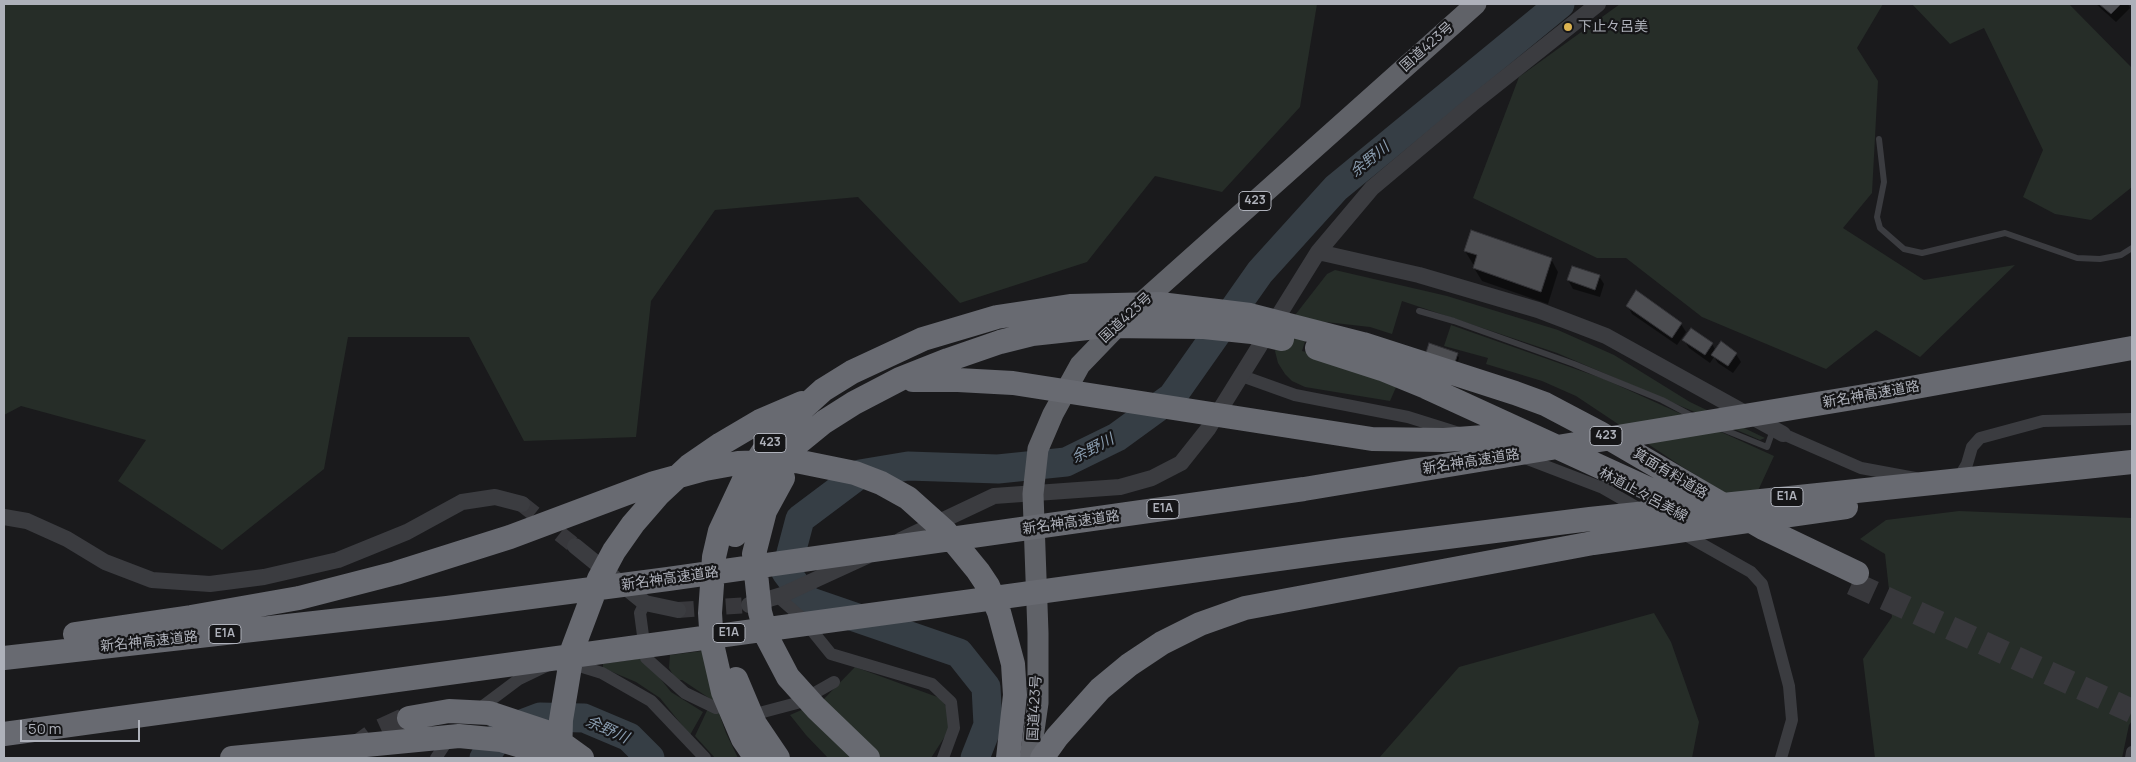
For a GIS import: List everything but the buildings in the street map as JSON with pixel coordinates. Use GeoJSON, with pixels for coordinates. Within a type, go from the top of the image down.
{"type":"FeatureCollection","features":[{"type":"Feature","properties":{"kind":"highway","name":"国道423号"},"geometry":{"type":"LineString","coordinates":[[1030,758],[1038,703],[1038,633],[1033,494],[1038,449],[1053,414],[1080,365],[1131,312],[1476,4]]}},
{"type":"Feature","properties":{"kind":"highway","name":"423"},"geometry":{"type":"LineString","coordinates":[[756,758],[743,739],[723,692],[712,644],[710,613],[714,557],[720,531],[743,482],[762,453],[791,418],[822,390],[886,354],[960,327],[997,317],[1070,317],[1156,325],[1204,327],[1334,344]]}},
{"type":"Feature","properties":{"kind":"highway","name":"423"},"geometry":{"type":"LineString","coordinates":[[778,758],[755,724],[734,674],[728,647],[726,612],[730,556],[736,533],[773,468],[797,444],[824,422],[854,403],[900,379],[1000,342],[1032,334],[1070,317]]}},
{"type":"Feature","properties":{"kind":"highway","name":"箕面有料道路"},"geometry":{"type":"LineString","coordinates":[[1334,344],[1436,366],[1545,404],[1600,433],[1763,528],[1855,578],[1426,387],[1334,344]]}},
{"type":"Feature","properties":{"kind":"highway","name":"新名神高速道路"},"geometry":{"type":"LineString","coordinates":[[4,658],[447,608],[697,575],[1295,490],[1877,394],[2132,348]]}},
{"type":"Feature","properties":{"kind":"highway"},"geometry":{"type":"LineString","coordinates":[[553,754],[561,720],[573,648],[599,579],[633,524],[659,494],[690,466],[720,444],[760,421],[790,408],[842,390],[912,380],[1012,383],[1372,439],[1444,440],[1549,432],[1675,428]]}},
{"type":"Feature","properties":{"kind":"highway"},"geometry":{"type":"LineString","coordinates":[[854,403],[807,446],[777,489],[765,511],[754,554],[755,601],[766,637],[788,677],[816,708],[868,758]]}},
{"type":"Feature","properties":{"kind":"highway"},"geometry":{"type":"LineString","coordinates":[[4,645],[191,618],[299,598],[388,576],[510,537],[654,483],[705,469],[738,463],[796,461],[826,466],[881,483],[908,498],[929,515],[964,551],[988,586],[1008,638],[1013,664],[1015,695],[1008,758]]}},
{"type":"Feature","properties":{"kind":"highway","name":"E1A"},"geometry":{"type":"LineString","coordinates":[[4,734],[1118,580],[1590,519],[1985,482],[2132,462]]}},
{"type":"Feature","properties":{"kind":"highway"},"geometry":{"type":"LineString","coordinates":[[1042,758],[1100,689],[1129,665],[1162,643],[1200,624],[1245,608],[1593,543],[1985,482],[2132,468]]}},
{"type":"Feature","properties":{"kind":"highway"},"geometry":{"type":"LineString","coordinates":[[409,718],[466,710],[508,718],[546,732],[553,754]]}},
{"type":"Feature","properties":{"kind":"highway"},"geometry":{"type":"LineString","coordinates":[[232,758],[434,748],[481,737],[553,754],[582,758]]}},
{"type":"Feature","properties":{"kind":"street"},"geometry":{"type":"LineString","coordinates":[[755,601],[780,596],[811,583],[994,496],[1120,487],[1152,478],[1181,463],[1208,429],[1318,252],[1372,188],[1472,104],[1598,4]]}},
{"type":"Feature","properties":{"kind":"street"},"geometry":{"type":"LineString","coordinates":[[1318,252],[1419,275],[1546,313],[1606,336],[1779,431],[1861,468],[1928,480],[1960,476],[1967,464],[1972,447],[1980,438],[2043,421],[2132,419]]}},
{"type":"Feature","properties":{"kind":"street","name":"林道止々呂美線"},"geometry":{"type":"LineString","coordinates":[[1242,376],[1295,395],[1408,418],[1454,431],[1593,484],[1751,572],[1762,584],[1789,686],[1792,720],[1781,758]]}},
{"type":"Feature","properties":{"kind":"street"},"geometry":{"type":"LineString","coordinates":[[4,517],[27,521],[67,539],[105,562],[152,580],[210,584],[264,577],[338,560],[407,532],[462,502],[495,497],[522,504]]}},
{"type":"Feature","properties":{"kind":"street"},"geometry":{"type":"LineString","coordinates":[[575,546],[645,603],[678,610]]}},
{"type":"Feature","properties":{"kind":"street"},"geometry":{"type":"LineString","coordinates":[[780,596],[831,654],[932,684],[951,702],[954,728],[942,756]]}},
{"type":"Feature","properties":{"kind":"street"},"geometry":{"type":"LineString","coordinates":[[645,603],[640,613],[646,658],[685,694],[716,708]]}},
{"type":"Feature","properties":{"kind":"street"},"geometry":{"type":"LineString","coordinates":[[434,748],[461,723],[519,679],[548,665],[576,665],[602,673],[651,701],[705,758]]}},
{"type":"Feature","properties":{"kind":"street"},"geometry":{"type":"LineString","coordinates":[[763,712],[797,703],[834,682]]}},
{"type":"Feature","properties":{"kind":"street"},"geometry":{"type":"LineString","coordinates":[[2131,758],[2132,752]]}},
{"type":"Feature","properties":{"kind":"lane"},"geometry":{"type":"LineString","coordinates":[[1879,139],[1884,182],[1877,217],[1880,228],[1904,249],[1922,252],[2005,233],[2077,258],[2100,259],[2121,255],[2132,248]]}},
{"type":"Feature","properties":{"kind":"lane"},"geometry":{"type":"LineString","coordinates":[[1419,311],[1454,320],[1574,364],[1662,400],[1756,444],[1767,447],[1779,431]]}},
{"type":"Feature","properties":{"kind":"shaded area"},"geometry":{"type":"Polygon","coordinates":[[[4,4],[1317,4],[1300,107],[1222,192],[1155,176],[1087,262],[960,303],[858,197],[715,210],[651,301],[636,437],[524,441],[469,337],[348,337],[324,469],[222,550],[118,481],[146,440],[21,406],[4,415],[4,4]]]}},
{"type":"Feature","properties":{"kind":"shaded area"},"geometry":{"type":"Polygon","coordinates":[[[1620,4],[1883,4],[1857,48],[1878,81],[1872,193],[1843,228],[1924,280],[2015,265],[1920,357],[1876,330],[1826,369],[1702,317],[1626,258],[1597,258],[1473,198],[1519,77],[1620,4]]]}},
{"type":"Feature","properties":{"kind":"shaded area"},"geometry":{"type":"Polygon","coordinates":[[[1912,4],[2069,4],[2132,68],[2132,187],[2091,220],[2055,214],[2023,197],[2043,150],[1984,28],[1950,44],[1912,4]]]}},
{"type":"Feature","properties":{"kind":"shaded area"},"geometry":{"type":"Polygon","coordinates":[[[1335,270],[1447,296],[1558,330],[1614,355],[1690,402],[1765,438],[1760,440],[1557,353],[1402,301],[1392,334],[1370,327],[1317,321],[1310,326],[1302,351],[1324,356],[1397,385],[1390,401],[1305,387],[1292,381],[1285,374],[1278,363],[1275,351],[1285,328],[1327,274],[1335,270]]]}},
{"type":"Feature","properties":{"kind":"shaded area"},"geometry":{"type":"Polygon","coordinates":[[[1451,325],[1604,379],[1774,456],[1750,508],[1681,466],[1576,396],[1542,381],[1486,364],[1488,358],[1444,346],[1451,325]]]}},
{"type":"Feature","properties":{"kind":"shaded area"},"geometry":{"type":"Polygon","coordinates":[[[1959,511],[2132,518],[2132,721],[2129,725],[2122,758],[1875,758],[1863,659],[1892,617],[1885,554],[1860,539],[1886,520],[1959,511]]]}},
{"type":"Feature","properties":{"kind":"shaded area"},"geometry":{"type":"Polygon","coordinates":[[[1654,613],[1671,642],[1699,722],[1692,758],[1379,758],[1459,667],[1654,613]]]}},
{"type":"Feature","properties":{"kind":"shaded area"},"geometry":{"type":"Polygon","coordinates":[[[702,651],[714,699],[726,733],[738,758],[715,758],[695,736],[712,700],[682,680],[676,680],[669,668],[670,655],[702,651]]]}},
{"type":"Feature","properties":{"kind":"shaded area"},"geometry":{"type":"Polygon","coordinates":[[[644,658],[671,692],[703,712],[690,735],[660,698],[636,682],[603,668],[603,664],[644,658]]]}},
{"type":"Feature","properties":{"kind":"shaded area"},"geometry":{"type":"Polygon","coordinates":[[[855,667],[940,698],[949,712],[949,730],[931,758],[828,758],[806,735],[790,715],[822,701],[855,667]]]}},
{"type":"Feature","properties":{"kind":"waterway","name":"余野川"},"geometry":{"type":"LineString","coordinates":[[975,758],[988,725],[986,687],[959,653],[808,601],[786,572],[800,519],[860,474],[908,466],[998,469],[1066,462],[1117,437],[1172,397],[1260,272],[1336,188],[1560,4]]}},
{"type":"Feature","properties":{"kind":"waterway","name":"余野川"},"geometry":{"type":"LineString","coordinates":[[484,758],[503,731],[540,717],[584,718],[629,737],[650,758]]}},
{"type":"Feature","properties":{"kind":"tunnel"},"geometry":{"type":"LineString","coordinates":[[522,504],[575,546]]}},
{"type":"Feature","properties":{"kind":"tunnel"},"geometry":{"type":"LineString","coordinates":[[1852,583],[2132,711]]}},
{"type":"Feature","properties":{"kind":"tunnel"},"geometry":{"type":"LineString","coordinates":[[678,610],[748,605]]}},
{"type":"Feature","properties":{"kind":"tunnel"},"geometry":{"type":"LineString","coordinates":[[352,751],[378,732],[409,718]]}},
{"type":"Feature","properties":{"kind":"place","name":"下止々呂美"},"geometry":{"type":"Point","coordinates":[1568,27]}}]}
